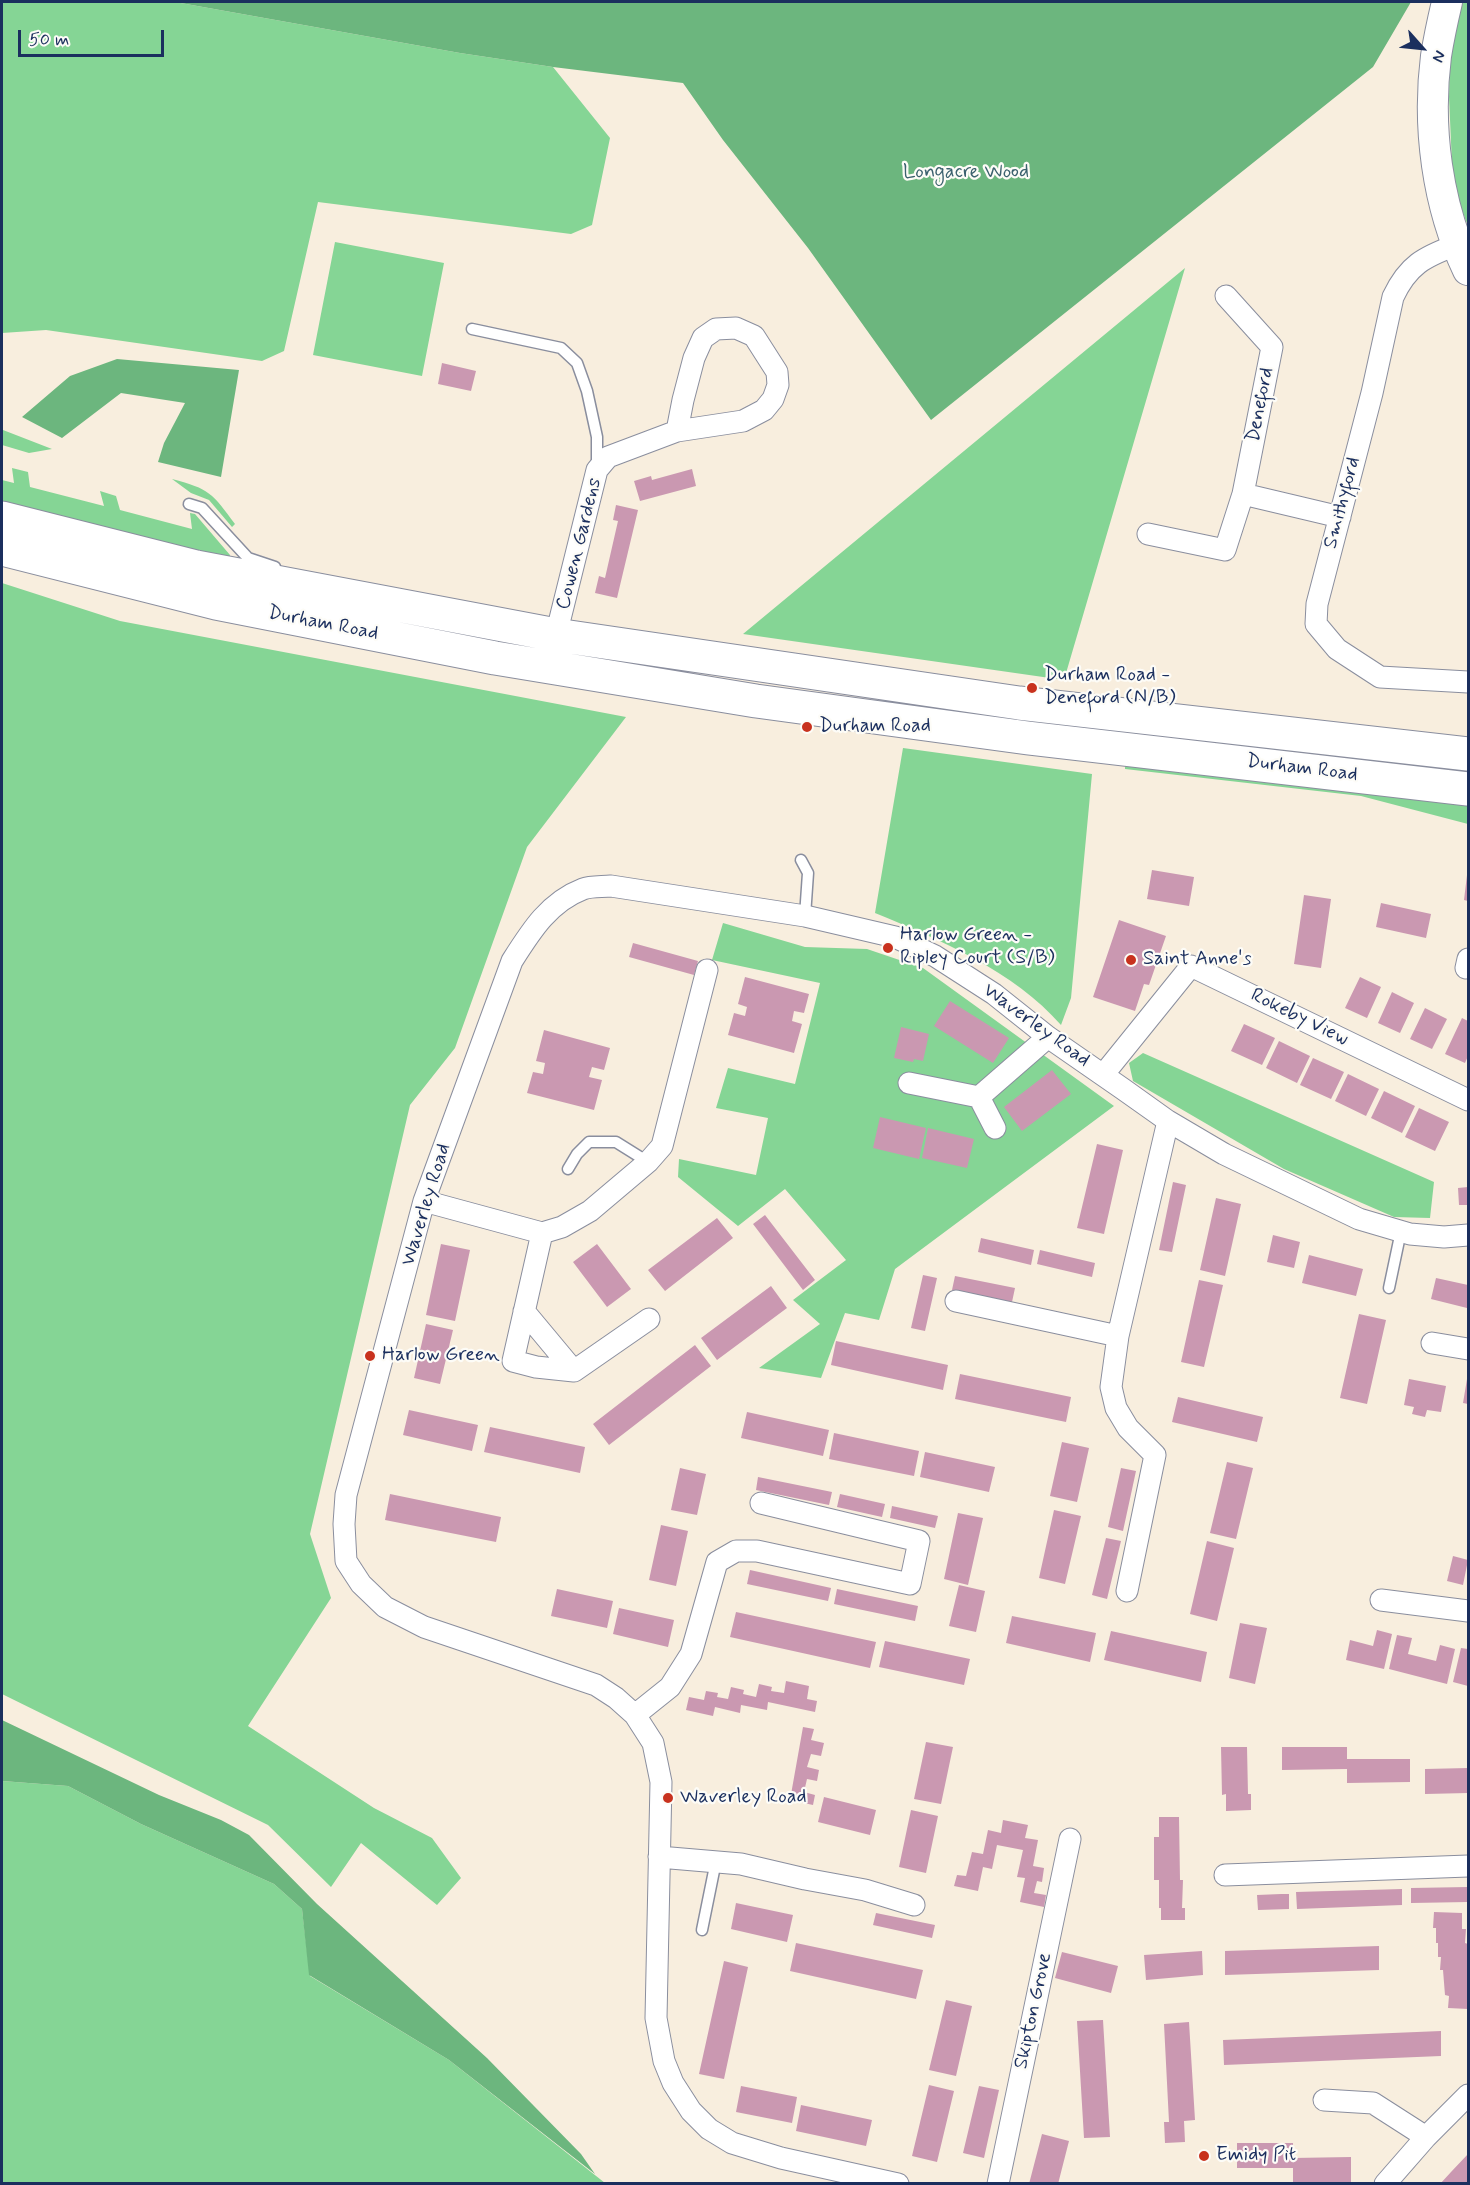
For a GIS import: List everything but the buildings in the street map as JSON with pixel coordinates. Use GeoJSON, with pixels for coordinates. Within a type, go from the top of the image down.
{"type":"FeatureCollection","features":[{"type":"Feature","properties":{"kind":"main road","name":"Durham Road"},"geometry":{"type":"LineString","coordinates":[[2,518],[196,567],[556,635],[1019,703],[1468,754]]}},
{"type":"Feature","properties":{"kind":"main road","name":"Durham Road"},"geometry":{"type":"LineString","coordinates":[[2,549],[216,603],[495,658],[756,701],[1028,738],[1468,789]]}},
{"type":"Feature","properties":{"kind":"main road"},"geometry":{"type":"LineString","coordinates":[[1337,738],[1468,735]]}},
{"type":"Feature","properties":{"kind":"street"},"geometry":{"type":"LineString","coordinates":[[1447,2],[1436,55],[1433,109],[1438,169],[1462,258]]}},
{"type":"Feature","properties":{"kind":"street","name":"Smithyford"},"geometry":{"type":"LineString","coordinates":[[1462,258],[1426,257],[1416,264],[1403,279],[1393,297],[1372,393],[1317,604],[1316,624],[1338,649],[1380,677],[1468,682]]}},
{"type":"Feature","properties":{"kind":"street","name":"Deneford"},"geometry":{"type":"LineString","coordinates":[[1148,534],[1225,550],[1243,494],[1272,347],[1226,296]]}},
{"type":"Feature","properties":{"kind":"street","name":"Cowen Gardens"},"geometry":{"type":"LineString","coordinates":[[556,635],[597,470],[608,457],[676,431],[743,421],[765,410],[773,399],[778,385],[777,372],[754,336],[736,328],[716,329],[703,338],[694,358],[676,431]]}},
{"type":"Feature","properties":{"kind":"street"},"geometry":{"type":"LineString","coordinates":[[1243,494],[1340,517]]}},
{"type":"Feature","properties":{"kind":"street","name":"Waverley Road"},"geometry":{"type":"LineString","coordinates":[[898,2184],[756,2152],[732,2143],[709,2129],[691,2111],[673,2083],[664,2061],[656,2018],[661,1782],[653,1743],[634,1716],[616,1698],[596,1685],[424,1627],[385,1607],[362,1584],[346,1561],[344,1524],[346,1495],[424,1201],[512,961],[533,927],[556,903],[584,889],[611,886],[805,916],[889,936],[935,956],[994,994],[1048,1037],[1168,1121],[1224,1154],[1359,1219],[1401,1232],[1444,1237],[1468,1236]]}},
{"type":"Feature","properties":{"kind":"street","name":"Rokeby View"},"geometry":{"type":"LineString","coordinates":[[1103,1075],[1191,966],[1468,1100]]}},
{"type":"Feature","properties":{"kind":"street"},"geometry":{"type":"LineString","coordinates":[[424,1201],[542,1233],[562,1227],[590,1211],[648,1162],[662,1146],[706,970]]}},
{"type":"Feature","properties":{"kind":"street"},"geometry":{"type":"LineString","coordinates":[[979,1097],[1048,1037]]}},
{"type":"Feature","properties":{"kind":"street"},"geometry":{"type":"LineString","coordinates":[[909,1083],[979,1097],[996,1128]]}},
{"type":"Feature","properties":{"kind":"street"},"geometry":{"type":"LineString","coordinates":[[1127,1591],[1155,1455],[1128,1428],[1116,1408],[1111,1387],[1118,1336],[1168,1121]]}},
{"type":"Feature","properties":{"kind":"street"},"geometry":{"type":"LineString","coordinates":[[542,1233],[513,1361],[536,1367],[574,1371],[649,1319]]}},
{"type":"Feature","properties":{"kind":"street"},"geometry":{"type":"LineString","coordinates":[[956,1301],[1118,1336]]}},
{"type":"Feature","properties":{"kind":"street"},"geometry":{"type":"LineString","coordinates":[[525,1311],[574,1371]]}},
{"type":"Feature","properties":{"kind":"street"},"geometry":{"type":"LineString","coordinates":[[1432,1343],[1468,1349]]}},
{"type":"Feature","properties":{"kind":"street"},"geometry":{"type":"LineString","coordinates":[[634,1716],[670,1686],[691,1654],[717,1562],[736,1551],[757,1551],[910,1584],[919,1541],[761,1503]]}},
{"type":"Feature","properties":{"kind":"street"},"geometry":{"type":"LineString","coordinates":[[1381,1600],[1468,1611]]}},
{"type":"Feature","properties":{"kind":"street","name":"Skipton Grove"},"geometry":{"type":"LineString","coordinates":[[998,2184],[1070,1839]]}},
{"type":"Feature","properties":{"kind":"street"},"geometry":{"type":"LineString","coordinates":[[659,1857],[741,1864],[865,1890],[914,1905]]}},
{"type":"Feature","properties":{"kind":"street"},"geometry":{"type":"LineString","coordinates":[[1225,1875],[1468,1866]]}},
{"type":"Feature","properties":{"kind":"street"},"geometry":{"type":"LineString","coordinates":[[1385,2184],[1426,2137],[1468,2095]]}},
{"type":"Feature","properties":{"kind":"street"},"geometry":{"type":"LineString","coordinates":[[1324,2100],[1373,2103],[1426,2137]]}},
{"type":"Feature","properties":{"kind":"lane"},"geometry":{"type":"LineString","coordinates":[[472,329],[561,348],[577,363],[587,391],[597,437],[597,470]]}},
{"type":"Feature","properties":{"kind":"lane"},"geometry":{"type":"LineString","coordinates":[[189,504],[202,508],[248,558],[373,602]]}},
{"type":"Feature","properties":{"kind":"lane"},"geometry":{"type":"LineString","coordinates":[[801,860],[808,873],[805,916]]}},
{"type":"Feature","properties":{"kind":"lane"},"geometry":{"type":"LineString","coordinates":[[568,1169],[577,1154],[589,1142],[616,1142],[648,1162]]}},
{"type":"Feature","properties":{"kind":"lane"},"geometry":{"type":"LineString","coordinates":[[1389,1288],[1401,1232]]}},
{"type":"Feature","properties":{"kind":"lane"},"geometry":{"type":"LineString","coordinates":[[702,1930],[716,1861]]}},
{"type":"Feature","properties":{"kind":"green space"},"geometry":{"type":"Polygon","coordinates":[[[2,2],[175,2],[460,53],[553,67],[610,138],[592,225],[571,234],[318,202],[284,351],[262,361],[46,330],[2,333],[2,2]]]}},
{"type":"Feature","properties":{"kind":"green space","name":"Longacre Wood"},"geometry":{"type":"Polygon","coordinates":[[[175,2],[1411,2],[1373,67],[931,420],[808,248],[723,140],[683,83],[460,53],[175,2]]]}},
{"type":"Feature","properties":{"kind":"green space"},"geometry":{"type":"Polygon","coordinates":[[[1463,2],[1468,2],[1468,226],[1453,187],[1449,97],[1450,49],[1463,2]]]}},
{"type":"Feature","properties":{"kind":"green space"},"geometry":{"type":"Polygon","coordinates":[[[335,242],[444,263],[422,376],[313,355],[335,242]]]}},
{"type":"Feature","properties":{"kind":"green space"},"geometry":{"type":"Polygon","coordinates":[[[1185,268],[1064,680],[743,634],[1185,268]]]}},
{"type":"Feature","properties":{"kind":"green space"},"geometry":{"type":"Polygon","coordinates":[[[117,359],[239,370],[221,477],[158,462],[164,443],[185,403],[121,393],[62,438],[22,417],[70,376],[117,359]]]}},
{"type":"Feature","properties":{"kind":"green space"},"geometry":{"type":"Polygon","coordinates":[[[3,430],[52,449],[29,453],[2,445],[3,430]]]}},
{"type":"Feature","properties":{"kind":"green space"},"geometry":{"type":"Polygon","coordinates":[[[12,468],[28,472],[30,487],[104,506],[100,491],[116,496],[120,510],[192,529],[190,513],[195,514],[230,555],[229,561],[2,505],[2,480],[14,483],[12,468]]]}},
{"type":"Feature","properties":{"kind":"green space"},"geometry":{"type":"Polygon","coordinates":[[[172,479],[203,489],[221,505],[235,524],[232,527],[209,500],[191,493],[172,479]]]}},
{"type":"Feature","properties":{"kind":"green space"},"geometry":{"type":"Polygon","coordinates":[[[2,583],[120,621],[626,717],[527,847],[455,1048],[410,1105],[310,1534],[331,1598],[248,1726],[374,1808],[432,1838],[461,1878],[437,1905],[361,1843],[331,1887],[268,1825],[2,1694],[2,583]]]}},
{"type":"Feature","properties":{"kind":"green space"},"geometry":{"type":"Polygon","coordinates":[[[903,748],[1092,774],[1071,998],[1061,1025],[1042,1006],[999,973],[950,946],[875,913],[903,748]]]}},
{"type":"Feature","properties":{"kind":"green space"},"geometry":{"type":"Polygon","coordinates":[[[1354,758],[1468,770],[1468,778],[1354,758]]]}},
{"type":"Feature","properties":{"kind":"green space"},"geometry":{"type":"Polygon","coordinates":[[[1125,762],[1468,804],[1468,824],[1361,796],[1125,769],[1125,762]]]}},
{"type":"Feature","properties":{"kind":"green space"},"geometry":{"type":"Polygon","coordinates":[[[723,923],[805,947],[867,949],[923,968],[1114,1106],[895,1269],[879,1320],[845,1313],[821,1378],[759,1368],[820,1324],[793,1300],[846,1260],[785,1189],[738,1226],[678,1177],[679,1159],[756,1175],[768,1118],[716,1108],[728,1068],[795,1084],[820,983],[712,960],[723,923]]]}},
{"type":"Feature","properties":{"kind":"green space"},"geometry":{"type":"Polygon","coordinates":[[[1143,1053],[1434,1182],[1430,1218],[1394,1217],[1284,1169],[1133,1081],[1129,1063],[1143,1053]]]}},
{"type":"Feature","properties":{"kind":"green space"},"geometry":{"type":"Polygon","coordinates":[[[2,1720],[249,1835],[317,1904],[487,2058],[581,2154],[595,2174],[449,2060],[309,1975],[302,1909],[274,1884],[141,1824],[68,1786],[2,1781],[2,1720]]]}},
{"type":"Feature","properties":{"kind":"green space"},"geometry":{"type":"Polygon","coordinates":[[[2,1781],[68,1786],[141,1824],[274,1884],[302,1909],[310,1976],[449,2060],[605,2183],[2,2183],[2,1781]]]}},
{"type":"Feature","properties":{"kind":"place","name":"Durham Road - Deneford (N/B)"},"geometry":{"type":"Point","coordinates":[1032,688]}},
{"type":"Feature","properties":{"kind":"place","name":"Durham Road"},"geometry":{"type":"Point","coordinates":[807,727]}},
{"type":"Feature","properties":{"kind":"place","name":"Harlow Green - Ripley Court (S/B)"},"geometry":{"type":"Point","coordinates":[888,948]}},
{"type":"Feature","properties":{"kind":"place","name":"Saint Anne's"},"geometry":{"type":"Point","coordinates":[1131,960]}},
{"type":"Feature","properties":{"kind":"place","name":"Harlow Green"},"geometry":{"type":"Point","coordinates":[370,1356]}},
{"type":"Feature","properties":{"kind":"place","name":"Waverley Road"},"geometry":{"type":"Point","coordinates":[668,1798]}},
{"type":"Feature","properties":{"kind":"place","name":"Emidy Pit"},"geometry":{"type":"Point","coordinates":[1204,2156]}}]}
